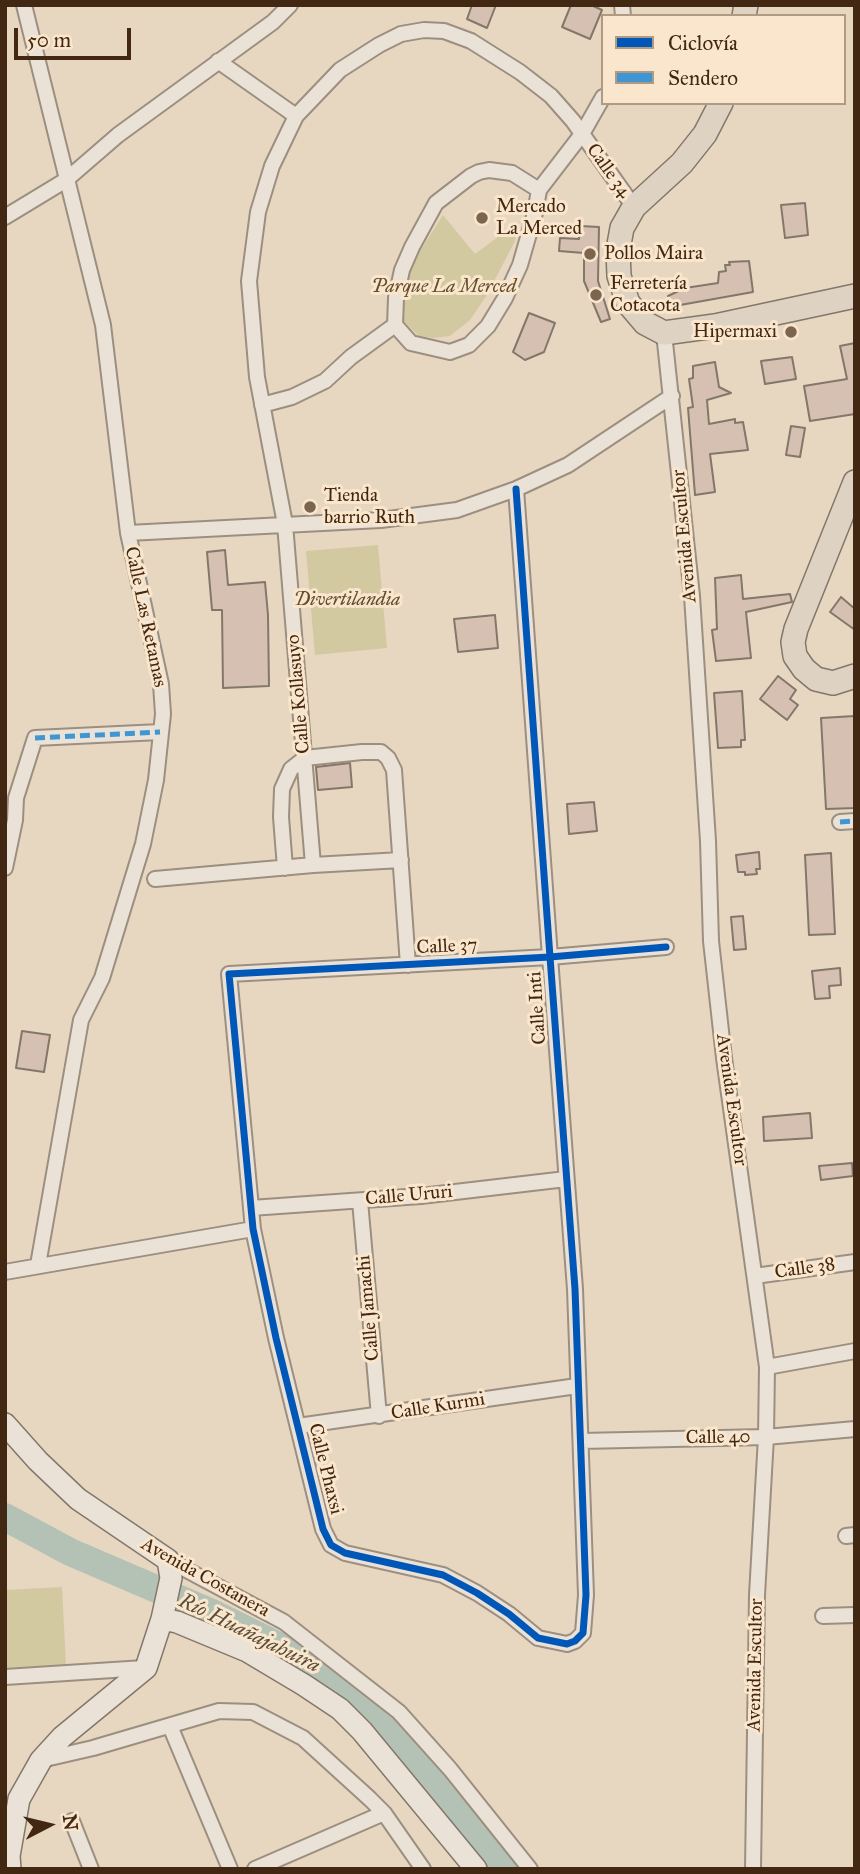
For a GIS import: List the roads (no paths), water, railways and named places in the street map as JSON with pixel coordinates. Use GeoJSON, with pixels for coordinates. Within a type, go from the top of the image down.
{"type":"FeatureCollection","features":[{"type":"Feature","properties":{"kind":"main road"},"geometry":{"type":"LineString","coordinates":[[720,105],[705,134],[682,163],[634,207],[622,228],[618,250],[619,276],[628,303],[645,323],[664,332],[715,326],[855,296]]}},
{"type":"Feature","properties":{"kind":"main road"},"geometry":{"type":"LineString","coordinates":[[855,482],[793,642],[795,656],[804,669],[816,679],[833,683],[855,676]]}},
{"type":"Feature","properties":{"kind":"main road","name":"Avenida Costanera"},"geometry":{"type":"LineString","coordinates":[[5,1414],[20,1442]]}},
{"type":"Feature","properties":{"kind":"main road","name":"Avenida Costanera"},"geometry":{"type":"LineString","coordinates":[[5,1424],[78,1499],[170,1569]]}},
{"type":"Feature","properties":{"kind":"main road"},"geometry":{"type":"LineString","coordinates":[[10,1869],[9,1856],[19,1800],[41,1760],[62,1737],[146,1668],[163,1617],[170,1569]]}},
{"type":"Feature","properties":{"kind":"main road"},"geometry":{"type":"LineString","coordinates":[[163,1617],[247,1651],[340,1709],[362,1731],[476,1869]]}},
{"type":"Feature","properties":{"kind":"street","name":"Calle Las Retamas"},"geometry":{"type":"LineString","coordinates":[[24,5],[103,325],[128,533],[161,684],[163,714],[156,780],[143,844],[102,978],[80,1020],[38,1265]]}},
{"type":"Feature","properties":{"kind":"street"},"geometry":{"type":"LineString","coordinates":[[5,217],[66,180],[118,135],[290,6]]}},
{"type":"Feature","properties":{"kind":"street","name":"Calle 34"},"geometry":{"type":"LineString","coordinates":[[296,116],[340,70],[379,46],[401,34],[424,30],[444,31],[471,41],[520,72],[551,96],[634,207]]}},
{"type":"Feature","properties":{"kind":"street"},"geometry":{"type":"LineString","coordinates":[[218,61],[296,116]]}},
{"type":"Feature","properties":{"kind":"street"},"geometry":{"type":"LineString","coordinates":[[539,190],[512,173],[489,170],[471,176],[436,203],[402,270],[396,298],[395,325],[411,343],[450,352],[470,345],[479,337],[497,313],[520,265],[539,190],[582,134],[601,101]]}},
{"type":"Feature","properties":{"kind":"street","name":"Calle Kollasuyo"},"geometry":{"type":"LineString","coordinates":[[296,116],[272,166],[258,212],[250,292],[257,377],[285,524],[313,865]]}},
{"type":"Feature","properties":{"kind":"street"},"geometry":{"type":"LineString","coordinates":[[262,405],[292,397],[325,381],[351,357],[395,325]]}},
{"type":"Feature","properties":{"kind":"street","name":"Avenida Escultor"},"geometry":{"type":"LineString","coordinates":[[664,332],[692,596],[708,841],[711,941],[724,1058],[767,1367],[757,1595],[753,1869]]}},
{"type":"Feature","properties":{"kind":"street"},"geometry":{"type":"LineString","coordinates":[[128,533],[413,518],[457,510],[516,489],[568,465],[672,396]]}},
{"type":"Feature","properties":{"kind":"street","name":"Calle Inti"},"geometry":{"type":"LineString","coordinates":[[516,489],[575,1289],[581,1441]]}},
{"type":"Feature","properties":{"kind":"street"},"geometry":{"type":"LineString","coordinates":[[5,868],[15,820],[16,798],[35,738],[160,732]]}},
{"type":"Feature","properties":{"kind":"street"},"geometry":{"type":"LineString","coordinates":[[285,868],[282,789],[291,769],[305,758],[381,752],[388,758],[394,770],[408,965]]}},
{"type":"Feature","properties":{"kind":"street"},"geometry":{"type":"LineString","coordinates":[[155,879],[401,860]]}},
{"type":"Feature","properties":{"kind":"street","name":"Calle 37"},"geometry":{"type":"LineString","coordinates":[[229,974],[550,957],[666,947]]}},
{"type":"Feature","properties":{"kind":"street","name":"Calle Phaxsi"},"geometry":{"type":"LineString","coordinates":[[229,974],[253,1229],[276,1338],[323,1529],[331,1545],[345,1553],[443,1575],[509,1614],[538,1638],[566,1644],[575,1641],[583,1633],[585,1620],[581,1441]]}},
{"type":"Feature","properties":{"kind":"street","name":"Calle Ururi"},"geometry":{"type":"LineString","coordinates":[[251,1208],[360,1201],[566,1179]]}},
{"type":"Feature","properties":{"kind":"street","name":"Calle Jamachi"},"geometry":{"type":"LineString","coordinates":[[360,1201],[379,1416]]}},
{"type":"Feature","properties":{"kind":"street"},"geometry":{"type":"LineString","coordinates":[[5,1272],[253,1229]]}},
{"type":"Feature","properties":{"kind":"street","name":"Calle 38"},"geometry":{"type":"LineString","coordinates":[[755,1276],[855,1262]]}},
{"type":"Feature","properties":{"kind":"street"},"geometry":{"type":"LineString","coordinates":[[767,1367],[855,1351]]}},
{"type":"Feature","properties":{"kind":"street","name":"Calle Kurmi"},"geometry":{"type":"LineString","coordinates":[[298,1426],[578,1386]]}},
{"type":"Feature","properties":{"kind":"street","name":"Calle 40"},"geometry":{"type":"LineString","coordinates":[[581,1441],[766,1437],[855,1429]]}},
{"type":"Feature","properties":{"kind":"street","name":"Avenida Costanera"},"geometry":{"type":"LineString","coordinates":[[170,1569],[284,1622],[399,1712],[450,1769],[530,1869]]}},
{"type":"Feature","properties":{"kind":"street"},"geometry":{"type":"LineString","coordinates":[[823,1616],[855,1615]]}},
{"type":"Feature","properties":{"kind":"street"},"geometry":{"type":"LineString","coordinates":[[5,1677],[146,1668]]}},
{"type":"Feature","properties":{"kind":"street"},"geometry":{"type":"LineString","coordinates":[[41,1760],[93,1748],[219,1711],[253,1712],[303,1738],[384,1813],[424,1869]]}},
{"type":"Feature","properties":{"kind":"street"},"geometry":{"type":"LineString","coordinates":[[170,1726],[230,1869]]}},
{"type":"Feature","properties":{"kind":"street"},"geometry":{"type":"LineString","coordinates":[[254,1869],[384,1813]]}},
{"type":"Feature","properties":{"kind":"street"},"geometry":{"type":"LineString","coordinates":[[72,1821],[91,1869]]}},
{"type":"Feature","properties":{"kind":"waterway","name":"Río Huañajahuira"},"geometry":{"type":"LineString","coordinates":[[5,1517],[70,1552],[210,1612],[319,1666],[367,1703],[508,1869]]}},
{"type":"Feature","properties":{"kind":"place","name":"Mercado La Merced"},"geometry":{"type":"Point","coordinates":[482,218]}},
{"type":"Feature","properties":{"kind":"place","name":"Pollos Maira"},"geometry":{"type":"Point","coordinates":[590,254]}},
{"type":"Feature","properties":{"kind":"place","name":"Ferretería Cotacota"},"geometry":{"type":"Point","coordinates":[596,295]}},
{"type":"Feature","properties":{"kind":"place","name":"Hipermaxi"},"geometry":{"type":"Point","coordinates":[791,332]}},
{"type":"Feature","properties":{"kind":"place","name":"Tienda barrio Ruth"},"geometry":{"type":"Point","coordinates":[310,507]}},
{"type":"Feature","properties":{"kind":"park label","name":"Parque La Merced"},"geometry":{"type":"Point","coordinates":[444,287]}},
{"type":"Feature","properties":{"kind":"park label","name":"Divertilandia"},"geometry":{"type":"Point","coordinates":[347,600]}}]}
